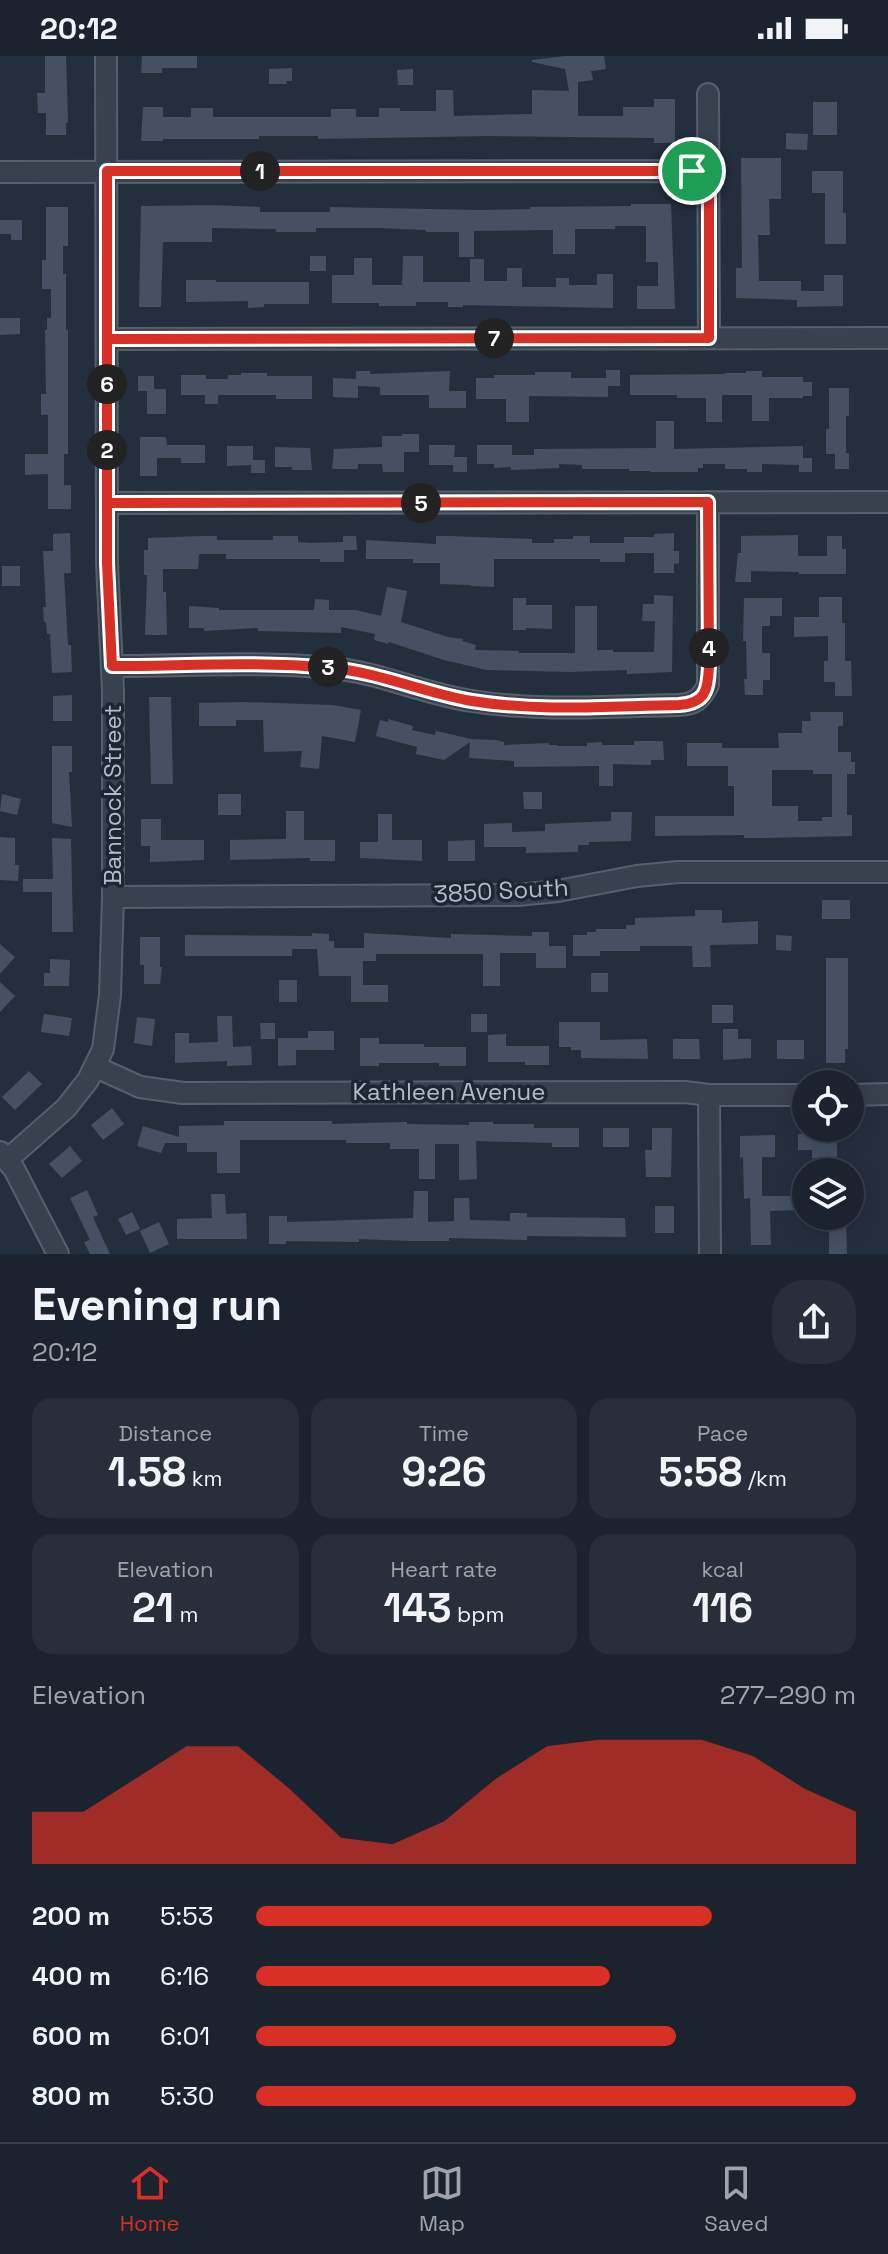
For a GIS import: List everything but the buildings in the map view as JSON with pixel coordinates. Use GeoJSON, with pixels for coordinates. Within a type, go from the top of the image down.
{"type":"FeatureCollection","features":[{"type":"Feature","properties":{"kind":"street","name":"Bannock Street"},"geometry":{"type":"LineString","coordinates":[[4,1156],[66,1108],[82,1090],[103,1049],[108,1016],[113,897],[112,666],[107,503],[106,56]]}},
{"type":"Feature","properties":{"kind":"street"},"geometry":{"type":"LineString","coordinates":[[708,94],[709,338]]}},
{"type":"Feature","properties":{"kind":"street"},"geometry":{"type":"LineString","coordinates":[[0,172],[709,171]]}},
{"type":"Feature","properties":{"kind":"street"},"geometry":{"type":"LineString","coordinates":[[107,339],[888,338]]}},
{"type":"Feature","properties":{"kind":"street"},"geometry":{"type":"LineString","coordinates":[[112,666],[298,665],[333,668],[382,677],[446,696],[504,705],[691,703],[702,698],[708,685],[708,502]]}},
{"type":"Feature","properties":{"kind":"street"},"geometry":{"type":"LineString","coordinates":[[107,503],[888,502]]}},
{"type":"Feature","properties":{"kind":"street","name":"3850 South"},"geometry":{"type":"LineString","coordinates":[[113,897],[517,895],[668,872],[888,872]]}},
{"type":"Feature","properties":{"kind":"street","name":"Kathleen Avenue"},"geometry":{"type":"LineString","coordinates":[[96,1067],[140,1087],[183,1093],[685,1092],[792,1095]]}},
{"type":"Feature","properties":{"kind":"street"},"geometry":{"type":"LineString","coordinates":[[864,1095],[888,1094]]}},
{"type":"Feature","properties":{"kind":"street"},"geometry":{"type":"LineString","coordinates":[[709,1095],[710,1254]]}},
{"type":"Feature","properties":{"kind":"street"},"geometry":{"type":"LineString","coordinates":[[4,1156],[58,1254]]}},
{"type":"Feature","properties":{"kind":"route"},"geometry":{"type":"LineString","coordinates":[[692,171],[107,171],[107,563],[112,666],[298,665],[333,668],[382,677],[470,701],[520,706],[679,705],[702,698],[708,685],[709,666],[708,502],[107,503],[107,339],[709,338],[709,171],[692,171]]}}]}
